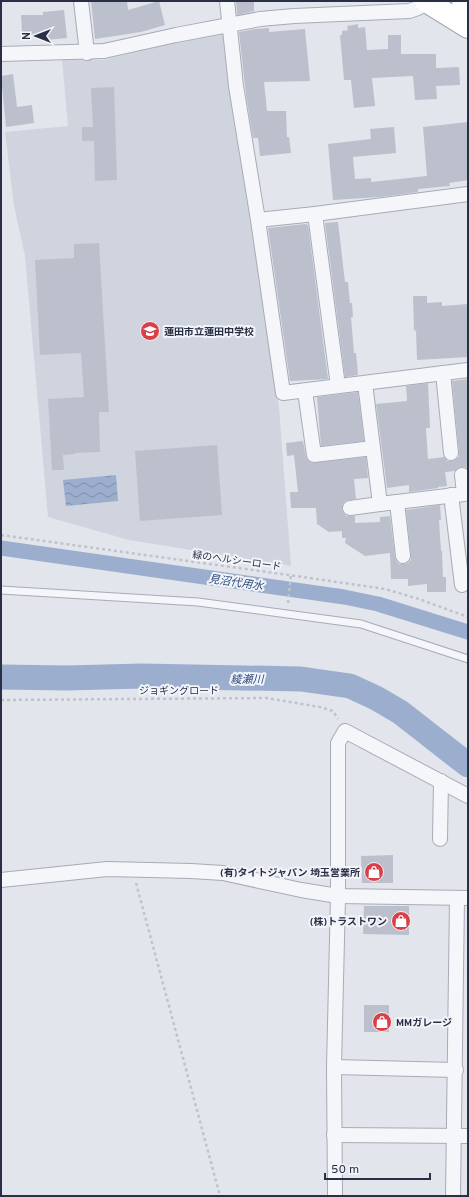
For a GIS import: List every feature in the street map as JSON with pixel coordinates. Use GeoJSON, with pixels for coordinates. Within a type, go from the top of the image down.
{"type":"FeatureCollection","features":[{"type":"Feature","properties":{"kind":"main road"},"geometry":{"type":"LineString","coordinates":[[463,1],[468,4]]}},
{"type":"Feature","properties":{"kind":"main road"},"geometry":{"type":"LineString","coordinates":[[427,2],[468,27]]}},
{"type":"Feature","properties":{"kind":"street"},"geometry":{"type":"LineString","coordinates":[[81,1],[87,53]]}},
{"type":"Feature","properties":{"kind":"street"},"geometry":{"type":"LineString","coordinates":[[227,1],[236,86],[258,220],[283,394],[468,370]]}},
{"type":"Feature","properties":{"kind":"street"},"geometry":{"type":"LineString","coordinates":[[1,54],[104,52],[176,35],[260,19],[410,11],[427,2]]}},
{"type":"Feature","properties":{"kind":"street"},"geometry":{"type":"LineString","coordinates":[[258,220],[468,194]]}},
{"type":"Feature","properties":{"kind":"street"},"geometry":{"type":"LineString","coordinates":[[315,214],[338,386]]}},
{"type":"Feature","properties":{"kind":"street"},"geometry":{"type":"LineString","coordinates":[[443,373],[451,453]]}},
{"type":"Feature","properties":{"kind":"street"},"geometry":{"type":"LineString","coordinates":[[365,383],[380,504]]}},
{"type":"Feature","properties":{"kind":"street"},"geometry":{"type":"LineString","coordinates":[[305,391],[314,455],[373,448]]}},
{"type":"Feature","properties":{"kind":"street"},"geometry":{"type":"LineString","coordinates":[[350,508],[464,494],[462,475]]}},
{"type":"Feature","properties":{"kind":"street"},"geometry":{"type":"LineString","coordinates":[[451,495],[462,585]]}},
{"type":"Feature","properties":{"kind":"street"},"geometry":{"type":"LineString","coordinates":[[397,502],[403,556]]}},
{"type":"Feature","properties":{"kind":"street"},"geometry":{"type":"LineString","coordinates":[[335,1196],[334,1067],[338,896],[338,743],[345,731],[468,796]]}},
{"type":"Feature","properties":{"kind":"street"},"geometry":{"type":"LineString","coordinates":[[440,838],[441,781]]}},
{"type":"Feature","properties":{"kind":"street"},"geometry":{"type":"LineString","coordinates":[[1,880],[107,869],[132,869],[223,873],[301,890],[338,896],[463,898],[454,1136],[454,1196]]}},
{"type":"Feature","properties":{"kind":"street"},"geometry":{"type":"LineString","coordinates":[[334,1067],[456,1070]]}},
{"type":"Feature","properties":{"kind":"street"},"geometry":{"type":"LineString","coordinates":[[334,1135],[468,1136]]}},
{"type":"Feature","properties":{"kind":"lane"},"geometry":{"type":"LineString","coordinates":[[1,590],[198,602],[361,624],[468,659]]}},
{"type":"Feature","properties":{"kind":"path","name":"緑のヘルシーロード"},"geometry":{"type":"LineString","coordinates":[[1,535],[385,590],[419,599],[468,617]]}},
{"type":"Feature","properties":{"kind":"path"},"geometry":{"type":"LineString","coordinates":[[288,603],[291,576]]}},
{"type":"Feature","properties":{"kind":"path","name":"ジョギングロード"},"geometry":{"type":"LineString","coordinates":[[1,700],[267,698],[320,707],[333,711],[345,731]]}},
{"type":"Feature","properties":{"kind":"path"},"geometry":{"type":"LineString","coordinates":[[132,869],[220,1196]]}},
{"type":"Feature","properties":{"kind":"shaded area","name":"蓮田市立蓮田中学校"},"geometry":{"type":"Polygon","coordinates":[[[225,31],[279,407],[291,566],[129,540],[48,517],[25,256],[14,206],[5,132],[68,126],[62,59],[103,60],[225,31]]]}},
{"type":"Feature","properties":{"kind":"water"},"geometry":{"type":"Polygon","coordinates":[[[116,475],[118,501],[66,506],[63,480],[116,475]]]}},
{"type":"Feature","properties":{"kind":"building"},"geometry":{"type":"Polygon","coordinates":[[[91,1],[127,1],[128,10],[159,1],[165,25],[141,32],[95,39],[91,1]]]}},
{"type":"Feature","properties":{"kind":"building"},"geometry":{"type":"Polygon","coordinates":[[[236,1],[254,1],[254,11],[237,15],[236,1]]]}},
{"type":"Feature","properties":{"kind":"building"},"geometry":{"type":"Polygon","coordinates":[[[64,10],[67,38],[46,40],[46,37],[27,37],[27,33],[22,33],[21,15],[43,15],[43,12],[64,10]]]}},
{"type":"Feature","properties":{"kind":"building"},"geometry":{"type":"Polygon","coordinates":[[[358,24],[358,28],[365,27],[367,50],[388,49],[388,35],[401,35],[401,54],[436,54],[436,68],[459,67],[460,85],[436,86],[437,99],[415,100],[413,76],[372,78],[375,106],[354,108],[351,80],[344,80],[340,35],[342,35],[342,31],[348,30],[347,26],[358,24]]]}},
{"type":"Feature","properties":{"kind":"building"},"geometry":{"type":"Polygon","coordinates":[[[269,28],[269,32],[305,29],[310,81],[264,82],[267,111],[286,111],[287,137],[289,137],[291,153],[260,156],[258,138],[253,138],[246,95],[239,32],[269,28]]]}},
{"type":"Feature","properties":{"kind":"building"},"geometry":{"type":"Polygon","coordinates":[[[13,74],[17,107],[32,105],[34,123],[6,127],[1,76],[13,74]]]}},
{"type":"Feature","properties":{"kind":"building"},"geometry":{"type":"Polygon","coordinates":[[[114,87],[117,180],[95,181],[94,141],[82,141],[82,127],[93,127],[91,88],[114,87]]]}},
{"type":"Feature","properties":{"kind":"building"},"geometry":{"type":"Polygon","coordinates":[[[468,122],[468,180],[449,183],[450,186],[418,189],[418,192],[380,197],[333,200],[328,144],[371,139],[370,129],[394,127],[396,153],[353,157],[355,179],[371,178],[371,182],[427,176],[423,127],[468,122]]]}},
{"type":"Feature","properties":{"kind":"building"},"geometry":{"type":"Polygon","coordinates":[[[338,222],[345,282],[348,282],[350,303],[352,303],[353,317],[351,317],[354,353],[356,353],[358,374],[345,377],[325,223],[338,222]]]}},
{"type":"Feature","properties":{"kind":"building"},"geometry":{"type":"Polygon","coordinates":[[[305,224],[308,225],[328,379],[290,381],[268,228],[305,224]]]}},
{"type":"Feature","properties":{"kind":"building"},"geometry":{"type":"Polygon","coordinates":[[[99,243],[109,412],[99,412],[100,452],[63,455],[64,470],[52,470],[48,399],[84,397],[81,353],[40,355],[35,260],[74,258],[74,244],[99,243]]]}},
{"type":"Feature","properties":{"kind":"building"},"geometry":{"type":"Polygon","coordinates":[[[413,296],[427,296],[427,303],[442,302],[442,306],[468,304],[468,357],[417,360],[413,296]]]}},
{"type":"Feature","properties":{"kind":"building"},"geometry":{"type":"Polygon","coordinates":[[[468,379],[468,469],[461,467],[455,471],[445,472],[447,486],[409,492],[409,485],[387,488],[376,404],[407,401],[406,386],[428,383],[430,428],[426,428],[428,459],[444,457],[447,461],[452,461],[459,457],[459,452],[452,381],[468,379]]]}},
{"type":"Feature","properties":{"kind":"building"},"geometry":{"type":"Polygon","coordinates":[[[358,392],[364,441],[321,446],[317,397],[358,392]]]}},
{"type":"Feature","properties":{"kind":"building"},"geometry":{"type":"Polygon","coordinates":[[[303,441],[306,457],[311,463],[366,457],[368,478],[354,479],[356,499],[345,501],[342,505],[342,510],[346,516],[355,516],[355,523],[380,522],[380,517],[390,516],[395,557],[399,564],[408,563],[411,560],[406,510],[440,505],[441,520],[439,520],[441,551],[443,577],[446,577],[446,592],[427,592],[427,584],[408,586],[408,579],[391,579],[390,553],[365,556],[345,543],[346,538],[342,538],[342,531],[329,532],[317,524],[316,508],[291,508],[290,492],[298,492],[294,455],[287,456],[286,443],[303,441]]]}},
{"type":"Feature","properties":{"kind":"building"},"geometry":{"type":"Polygon","coordinates":[[[217,445],[222,515],[140,521],[135,451],[217,445]]]}},
{"type":"Feature","properties":{"kind":"building"},"geometry":{"type":"Polygon","coordinates":[[[393,855],[393,883],[362,883],[361,856],[393,855]]]}},
{"type":"Feature","properties":{"kind":"building"},"geometry":{"type":"Polygon","coordinates":[[[364,906],[409,906],[409,935],[363,934],[364,906]]]}},
{"type":"Feature","properties":{"kind":"building"},"geometry":{"type":"Polygon","coordinates":[[[364,1005],[389,1005],[389,1032],[364,1032],[364,1005]]]}},
{"type":"Feature","properties":{"kind":"waterway","name":"見沼代用水"},"geometry":{"type":"LineString","coordinates":[[1,548],[344,597],[378,604],[468,632]]}},
{"type":"Feature","properties":{"kind":"waterway","name":"綾瀬川"},"geometry":{"type":"LineString","coordinates":[[1,677],[67,678],[142,676],[301,679],[350,686],[376,698],[400,712],[468,765]]}},
{"type":"Feature","properties":{"kind":"place","name":"蓮田市立蓮田中学校"},"geometry":{"type":"Point","coordinates":[150,331]}},
{"type":"Feature","properties":{"kind":"place","name":"(有)タイトジャパン 埼玉営業所"},"geometry":{"type":"Point","coordinates":[374,872]}},
{"type":"Feature","properties":{"kind":"place","name":"(株)トラストワン"},"geometry":{"type":"Point","coordinates":[401,921]}},
{"type":"Feature","properties":{"kind":"place","name":"MMガレージ"},"geometry":{"type":"Point","coordinates":[382,1022]}}]}
